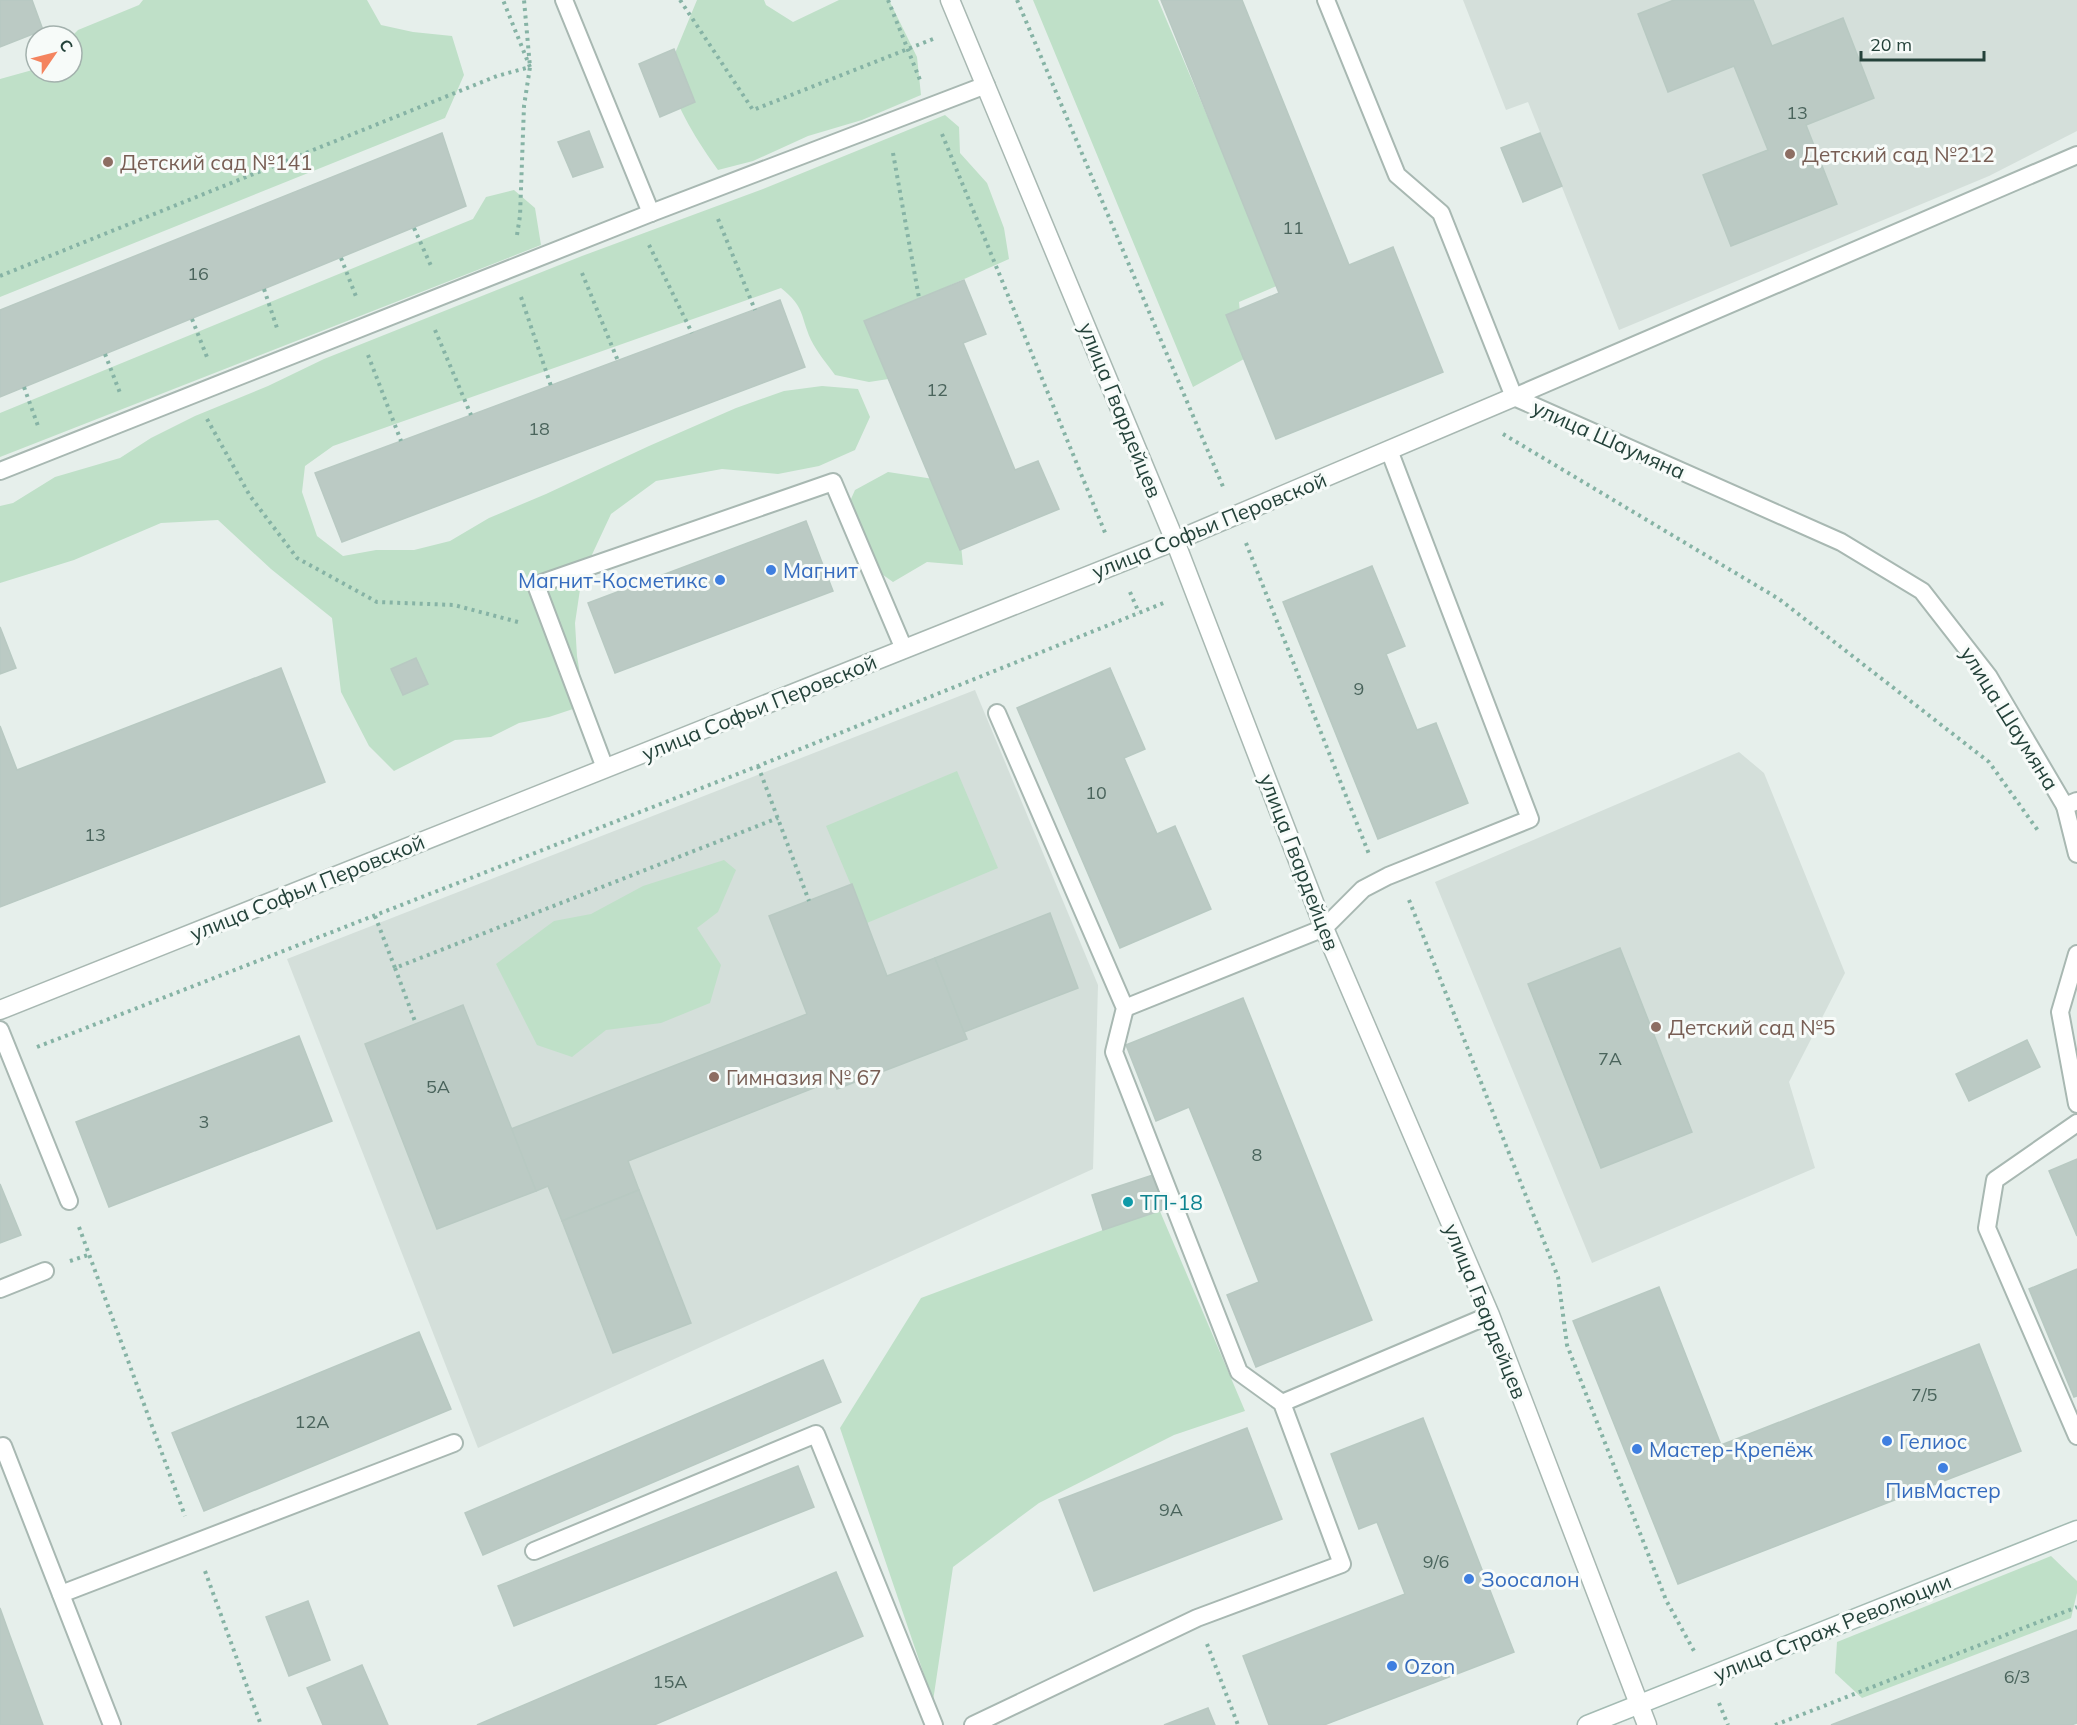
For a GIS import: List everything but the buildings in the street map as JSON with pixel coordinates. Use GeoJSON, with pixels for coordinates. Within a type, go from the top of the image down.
{"type":"FeatureCollection","features":[{"type":"Feature","properties":{"kind":"street","name":"улица Гвардейцев"},"geometry":{"type":"LineString","coordinates":[[950,0],[1175,541],[1324,928],[1490,1315],[1647,1725]]}},
{"type":"Feature","properties":{"kind":"street","name":"улица Софьи Перовской"},"geometry":{"type":"LineString","coordinates":[[0,1010],[1175,541],[1514,397]]}},
{"type":"Feature","properties":{"kind":"street","name":"улица Страж Революции"},"geometry":{"type":"LineString","coordinates":[[1587,1725],[2077,1530]]}},
{"type":"Feature","properties":{"kind":"lane"},"geometry":{"type":"LineString","coordinates":[[564,0],[644,216]]}},
{"type":"Feature","properties":{"kind":"lane"},"geometry":{"type":"LineString","coordinates":[[1326,0],[1397,175],[1441,213],[1514,397]]}},
{"type":"Feature","properties":{"kind":"lane"},"geometry":{"type":"LineString","coordinates":[[0,471],[644,216],[986,85]]}},
{"type":"Feature","properties":{"kind":"lane","name":"улица Шаумяна"},"geometry":{"type":"LineString","coordinates":[[1514,397],[2077,155]]}},
{"type":"Feature","properties":{"kind":"lane","name":"улица Шаумяна"},"geometry":{"type":"LineString","coordinates":[[1514,397],[1841,542],[1922,591],[1989,677],[2071,804],[2077,854]]}},
{"type":"Feature","properties":{"kind":"lane"},"geometry":{"type":"LineString","coordinates":[[1125,1008],[1324,928],[1363,889],[1388,876],[1530,819],[1389,450]]}},
{"type":"Feature","properties":{"kind":"lane"},"geometry":{"type":"LineString","coordinates":[[605,768],[536,585],[833,482],[904,649]]}},
{"type":"Feature","properties":{"kind":"lane"},"geometry":{"type":"LineString","coordinates":[[973,1725],[1197,1618],[1342,1564],[1282,1403],[1239,1372],[1114,1052],[1125,1008],[997,713]]}},
{"type":"Feature","properties":{"kind":"lane"},"geometry":{"type":"LineString","coordinates":[[2077,954],[2060,1012],[2077,1104]]}},
{"type":"Feature","properties":{"kind":"lane"},"geometry":{"type":"LineString","coordinates":[[0,1030],[69,1201]]}},
{"type":"Feature","properties":{"kind":"lane"},"geometry":{"type":"LineString","coordinates":[[2077,1123],[1995,1180],[1987,1228],[2077,1436]]}},
{"type":"Feature","properties":{"kind":"lane"},"geometry":{"type":"LineString","coordinates":[[0,1289],[45,1271]]}},
{"type":"Feature","properties":{"kind":"lane"},"geometry":{"type":"LineString","coordinates":[[1282,1403],[1490,1315]]}},
{"type":"Feature","properties":{"kind":"lane"},"geometry":{"type":"LineString","coordinates":[[534,1551],[816,1434],[934,1725]]}},
{"type":"Feature","properties":{"kind":"lane"},"geometry":{"type":"LineString","coordinates":[[61,1594],[454,1443]]}},
{"type":"Feature","properties":{"kind":"lane"},"geometry":{"type":"LineString","coordinates":[[1,1444],[112,1725]]}},
{"type":"Feature","properties":{"kind":"path"},"geometry":{"type":"LineString","coordinates":[[503,0],[530,67]]}},
{"type":"Feature","properties":{"kind":"path"},"geometry":{"type":"LineString","coordinates":[[524,0],[530,67],[524,106],[520,216],[511,269],[551,386]]}},
{"type":"Feature","properties":{"kind":"path"},"geometry":{"type":"LineString","coordinates":[[680,0],[753,110],[962,27]]}},
{"type":"Feature","properties":{"kind":"path"},"geometry":{"type":"LineString","coordinates":[[888,0],[1139,613]]}},
{"type":"Feature","properties":{"kind":"path"},"geometry":{"type":"LineString","coordinates":[[1017,0],[1235,516],[1370,855],[1408,896],[1558,1277],[1567,1346],[1666,1600],[1708,1676]]}},
{"type":"Feature","properties":{"kind":"path"},"geometry":{"type":"LineString","coordinates":[[0,276],[497,76],[530,67]]}},
{"type":"Feature","properties":{"kind":"path"},"geometry":{"type":"LineString","coordinates":[[888,122],[919,298]]}},
{"type":"Feature","properties":{"kind":"path"},"geometry":{"type":"LineString","coordinates":[[706,192],[755,310]]}},
{"type":"Feature","properties":{"kind":"path"},"geometry":{"type":"LineString","coordinates":[[644,216],[692,333]]}},
{"type":"Feature","properties":{"kind":"path"},"geometry":{"type":"LineString","coordinates":[[414,228],[444,295]]}},
{"type":"Feature","properties":{"kind":"path"},"geometry":{"type":"LineString","coordinates":[[570,245],[618,361]]}},
{"type":"Feature","properties":{"kind":"path"},"geometry":{"type":"LineString","coordinates":[[341,258],[401,441]]}},
{"type":"Feature","properties":{"kind":"path"},"geometry":{"type":"LineString","coordinates":[[264,289],[288,357]]}},
{"type":"Feature","properties":{"kind":"path"},"geometry":{"type":"LineString","coordinates":[[424,303],[471,415]]}},
{"type":"Feature","properties":{"kind":"path"},"geometry":{"type":"LineString","coordinates":[[192,319],[219,385]]}},
{"type":"Feature","properties":{"kind":"path"},"geometry":{"type":"LineString","coordinates":[[105,354],[130,420]]}},
{"type":"Feature","properties":{"kind":"path"},"geometry":{"type":"LineString","coordinates":[[24,387],[48,452]]}},
{"type":"Feature","properties":{"kind":"path"},"geometry":{"type":"LineString","coordinates":[[193,395],[250,496],[297,558],[377,602],[454,605],[528,624],[550,624]]}},
{"type":"Feature","properties":{"kind":"path"},"geometry":{"type":"LineString","coordinates":[[1472,416],[1779,599],[1989,762],[2043,839]]}},
{"type":"Feature","properties":{"kind":"path"},"geometry":{"type":"LineString","coordinates":[[11,1057],[758,766],[1194,590]]}},
{"type":"Feature","properties":{"kind":"path"},"geometry":{"type":"LineString","coordinates":[[758,766],[809,901]]}},
{"type":"Feature","properties":{"kind":"path"},"geometry":{"type":"LineString","coordinates":[[395,968],[778,818]]}},
{"type":"Feature","properties":{"kind":"path"},"geometry":{"type":"LineString","coordinates":[[375,916],[416,1024]]}},
{"type":"Feature","properties":{"kind":"path"},"geometry":{"type":"LineString","coordinates":[[69,1201],[261,1725]]}},
{"type":"Feature","properties":{"kind":"path"},"geometry":{"type":"LineString","coordinates":[[1775,1725],[2077,1606]]}},
{"type":"Feature","properties":{"kind":"path"},"geometry":{"type":"LineString","coordinates":[[1197,1618],[1238,1725]]}},
{"type":"Feature","properties":{"kind":"shaded area","name":"Детский сад №212"},"geometry":{"type":"Polygon","coordinates":[[[1463,0],[2077,0],[2077,131],[1989,176],[1619,330],[1528,102],[1506,110],[1463,0]]]}},
{"type":"Feature","properties":{"kind":"shaded area","name":"Гимназия № 67"},"geometry":{"type":"Polygon","coordinates":[[[975,690],[1098,985],[1093,1169],[478,1448],[287,959],[975,690]]]}},
{"type":"Feature","properties":{"kind":"shaded area","name":"Детский сад №5"},"geometry":{"type":"Polygon","coordinates":[[[1739,752],[1764,773],[1845,973],[1789,1082],[1815,1168],[1592,1263],[1435,882],[1739,752]]]}},
{"type":"Feature","properties":{"kind":"green space","name":"Детский сад №141"},"geometry":{"type":"Polygon","coordinates":[[[143,0],[367,0],[381,25],[413,32],[452,36],[464,75],[445,118],[0,297],[0,79],[24,72],[24,84],[84,84],[84,28],[139,5],[143,0]]]}},
{"type":"Feature","properties":{"kind":"green space"},"geometry":{"type":"Polygon","coordinates":[[[697,0],[764,0],[766,5],[793,22],[839,0],[889,0],[917,57],[921,95],[862,120],[808,136],[753,161],[718,170],[689,124],[666,75],[697,0]]]}},
{"type":"Feature","properties":{"kind":"green space"},"geometry":{"type":"Polygon","coordinates":[[[1033,0],[1158,0],[1279,285],[1239,302],[1244,359],[1193,387],[1033,0]]]}},
{"type":"Feature","properties":{"kind":"green space"},"geometry":{"type":"Polygon","coordinates":[[[945,115],[959,127],[960,153],[987,183],[1004,228],[1009,259],[888,313],[895,378],[869,382],[835,375],[811,340],[798,306],[781,288],[333,446],[305,466],[302,492],[317,536],[343,556],[376,550],[414,550],[450,541],[489,518],[736,408],[784,391],[822,386],[858,389],[870,417],[855,450],[819,466],[778,474],[722,469],[656,481],[611,514],[582,576],[575,623],[577,656],[585,705],[549,717],[519,723],[491,737],[455,740],[394,771],[369,746],[341,692],[332,618],[271,569],[218,520],[161,523],[74,560],[0,583],[0,506],[13,503],[55,477],[120,458],[151,438],[195,416],[268,386],[324,359],[582,256],[763,189],[945,115]]]}},
{"type":"Feature","properties":{"kind":"green space"},"geometry":{"type":"Polygon","coordinates":[[[514,190],[535,208],[541,245],[0,457],[0,413],[473,219],[486,197],[514,190]]]}},
{"type":"Feature","properties":{"kind":"green space"},"geometry":{"type":"Polygon","coordinates":[[[888,472],[940,480],[958,515],[963,565],[927,562],[893,582],[858,557],[843,517],[855,490],[888,472]]]}},
{"type":"Feature","properties":{"kind":"green space"},"geometry":{"type":"Polygon","coordinates":[[[957,771],[998,868],[867,923],[826,826],[957,771]]]}},
{"type":"Feature","properties":{"kind":"green space"},"geometry":{"type":"Polygon","coordinates":[[[724,860],[736,870],[718,912],[697,928],[721,965],[710,1003],[661,1023],[606,1030],[572,1057],[537,1045],[496,964],[554,921],[591,914],[643,886],[724,860]]]}},
{"type":"Feature","properties":{"kind":"green space"},"geometry":{"type":"Polygon","coordinates":[[[1159,1209],[1245,1411],[1174,1435],[1039,1503],[953,1567],[933,1701],[840,1428],[921,1298],[1159,1209]]]}},
{"type":"Feature","properties":{"kind":"green space"},"geometry":{"type":"Polygon","coordinates":[[[2051,1556],[2077,1581],[2077,1593],[2071,1618],[1862,1698],[1835,1673],[1837,1642],[2051,1556]]]}},
{"type":"Feature","properties":{"kind":"place","name":"Детский сад №212"},"geometry":{"type":"Point","coordinates":[1790,154]}},
{"type":"Feature","properties":{"kind":"place","name":"Детский сад №141"},"geometry":{"type":"Point","coordinates":[108,162]}},
{"type":"Feature","properties":{"kind":"place","name":"Магнит"},"geometry":{"type":"Point","coordinates":[771,570]}},
{"type":"Feature","properties":{"kind":"place","name":"Магнит-Косметикс"},"geometry":{"type":"Point","coordinates":[720,580]}},
{"type":"Feature","properties":{"kind":"place","name":"Детский сад №5"},"geometry":{"type":"Point","coordinates":[1656,1027]}},
{"type":"Feature","properties":{"kind":"place","name":"Гимназия № 67"},"geometry":{"type":"Point","coordinates":[714,1077]}},
{"type":"Feature","properties":{"kind":"place","name":"ТП-18"},"geometry":{"type":"Point","coordinates":[1128,1202]}},
{"type":"Feature","properties":{"kind":"place","name":"Гелиос"},"geometry":{"type":"Point","coordinates":[1887,1441]}},
{"type":"Feature","properties":{"kind":"place","name":"Мастер-Крепёж"},"geometry":{"type":"Point","coordinates":[1637,1449]}},
{"type":"Feature","properties":{"kind":"place","name":"ПивМастер"},"geometry":{"type":"Point","coordinates":[1943,1468]}},
{"type":"Feature","properties":{"kind":"place","name":"Зоосалон"},"geometry":{"type":"Point","coordinates":[1469,1579]}},
{"type":"Feature","properties":{"kind":"place","name":"Ozon"},"geometry":{"type":"Point","coordinates":[1392,1666]}}]}
